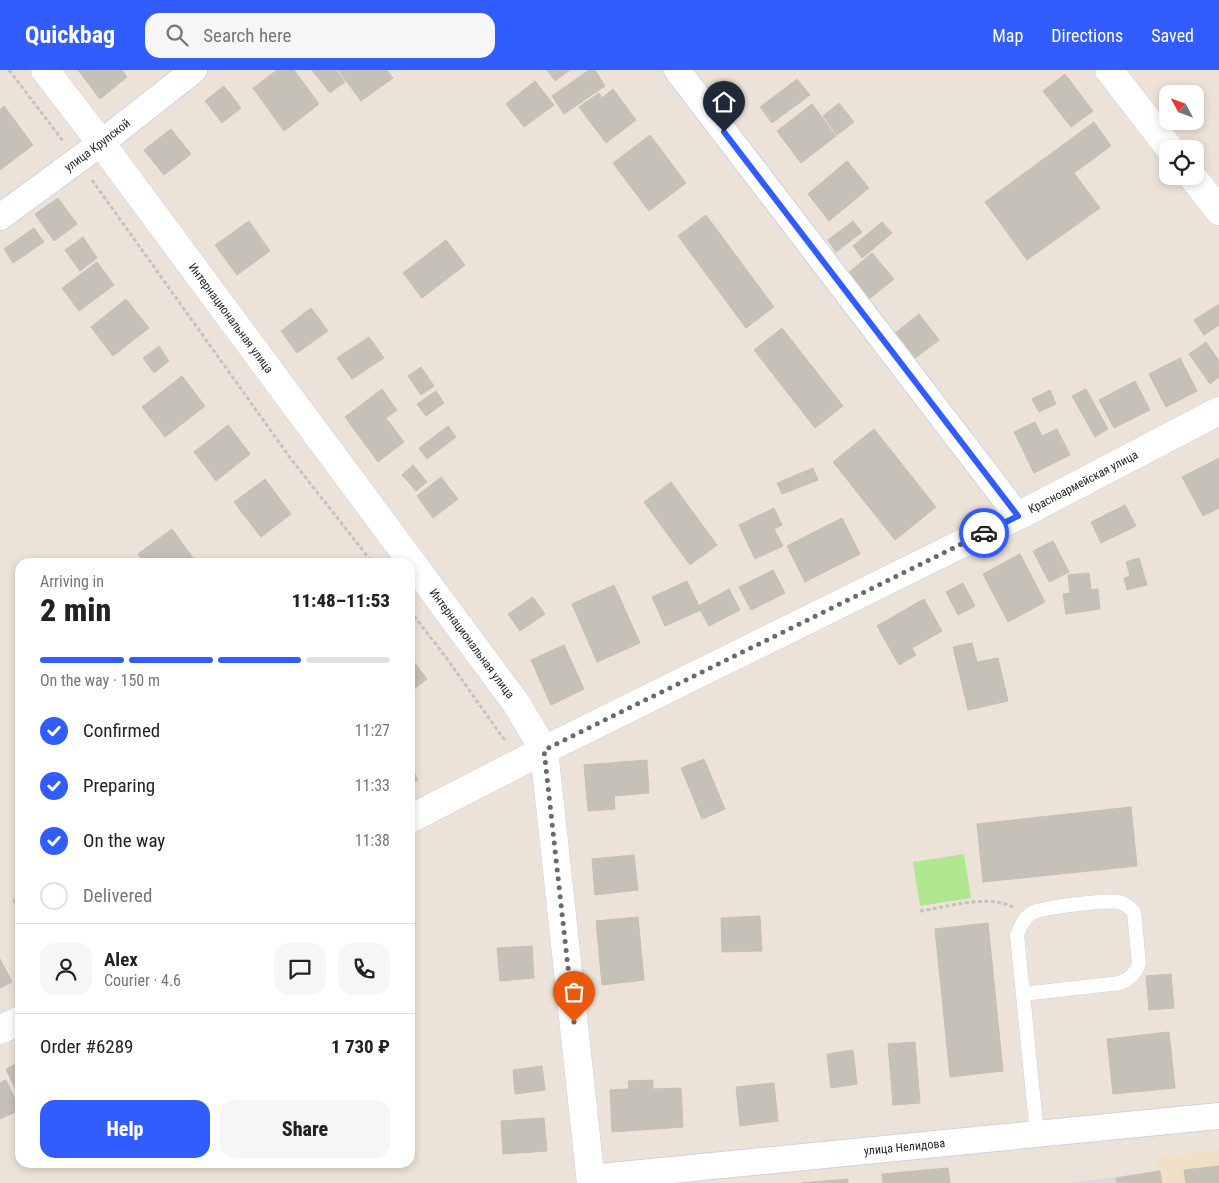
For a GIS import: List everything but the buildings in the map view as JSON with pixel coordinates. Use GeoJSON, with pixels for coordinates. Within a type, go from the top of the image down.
{"type":"FeatureCollection","features":[{"type":"Feature","properties":{"kind":"main road","name":"Интернациональная улица"},"geometry":{"type":"LineString","coordinates":[[45,70],[102,143],[409,558]]}},
{"type":"Feature","properties":{"kind":"main road"},"geometry":{"type":"LineString","coordinates":[[1109,70],[1163,140]]}},
{"type":"Feature","properties":{"kind":"main road"},"geometry":{"type":"LineString","coordinates":[[1199,185],[1219,211]]}},
{"type":"Feature","properties":{"kind":"main road","name":"Красноармейская улица"},"geometry":{"type":"LineString","coordinates":[[415,816],[532,756],[1018,516],[1219,411]]}},
{"type":"Feature","properties":{"kind":"main road","name":"Интернациональная улица"},"geometry":{"type":"LineString","coordinates":[[415,566],[516,703],[532,756],[591,1180]]}},
{"type":"Feature","properties":{"kind":"main road"},"geometry":{"type":"LineString","coordinates":[[0,1030],[15,1022]]}},
{"type":"Feature","properties":{"kind":"street","name":"улица Крупской"},"geometry":{"type":"LineString","coordinates":[[0,217],[102,143],[194,70]]}},
{"type":"Feature","properties":{"kind":"street"},"geometry":{"type":"LineString","coordinates":[[677,70],[1018,516]]}},
{"type":"Feature","properties":{"kind":"street","name":"улица Нелидова"},"geometry":{"type":"LineString","coordinates":[[591,1180],[1219,1116]]}},
{"type":"Feature","properties":{"kind":"lane"},"geometry":{"type":"LineString","coordinates":[[1023,994],[1120,983],[1131,977],[1139,964],[1134,912],[1124,904],[1112,901],[1042,909],[1028,916],[1017,935],[1037,1134]]}},
{"type":"Feature","properties":{"kind":"path"},"geometry":{"type":"LineString","coordinates":[[9,70],[77,160],[291,458],[369,558]]}},
{"type":"Feature","properties":{"kind":"path"},"geometry":{"type":"LineString","coordinates":[[415,617],[445,656],[532,756]]}},
{"type":"Feature","properties":{"kind":"path"},"geometry":{"type":"LineString","coordinates":[[920,911],[987,901],[1001,902],[1028,916]]}},
{"type":"Feature","properties":{"kind":"shaded area"},"geometry":{"type":"Polygon","coordinates":[[[1219,1150],[1219,1183],[1162,1183],[1157,1157],[1219,1150]]]}},
{"type":"Feature","properties":{"kind":"shaded area"},"geometry":{"type":"Polygon","coordinates":[[[1160,1171],[1162,1183],[1067,1183],[1160,1171]]]}},
{"type":"Feature","properties":{"kind":"green space"},"geometry":{"type":"Polygon","coordinates":[[[964,854],[971,898],[920,906],[913,862],[964,854]]]}},
{"type":"Feature","properties":{"kind":"way so far"},"geometry":{"type":"LineString","coordinates":[[574,1022],[544,750],[984,533]]}},
{"type":"Feature","properties":{"kind":"route"},"geometry":{"type":"LineString","coordinates":[[724,132],[1018,516],[984,533]]}}]}
